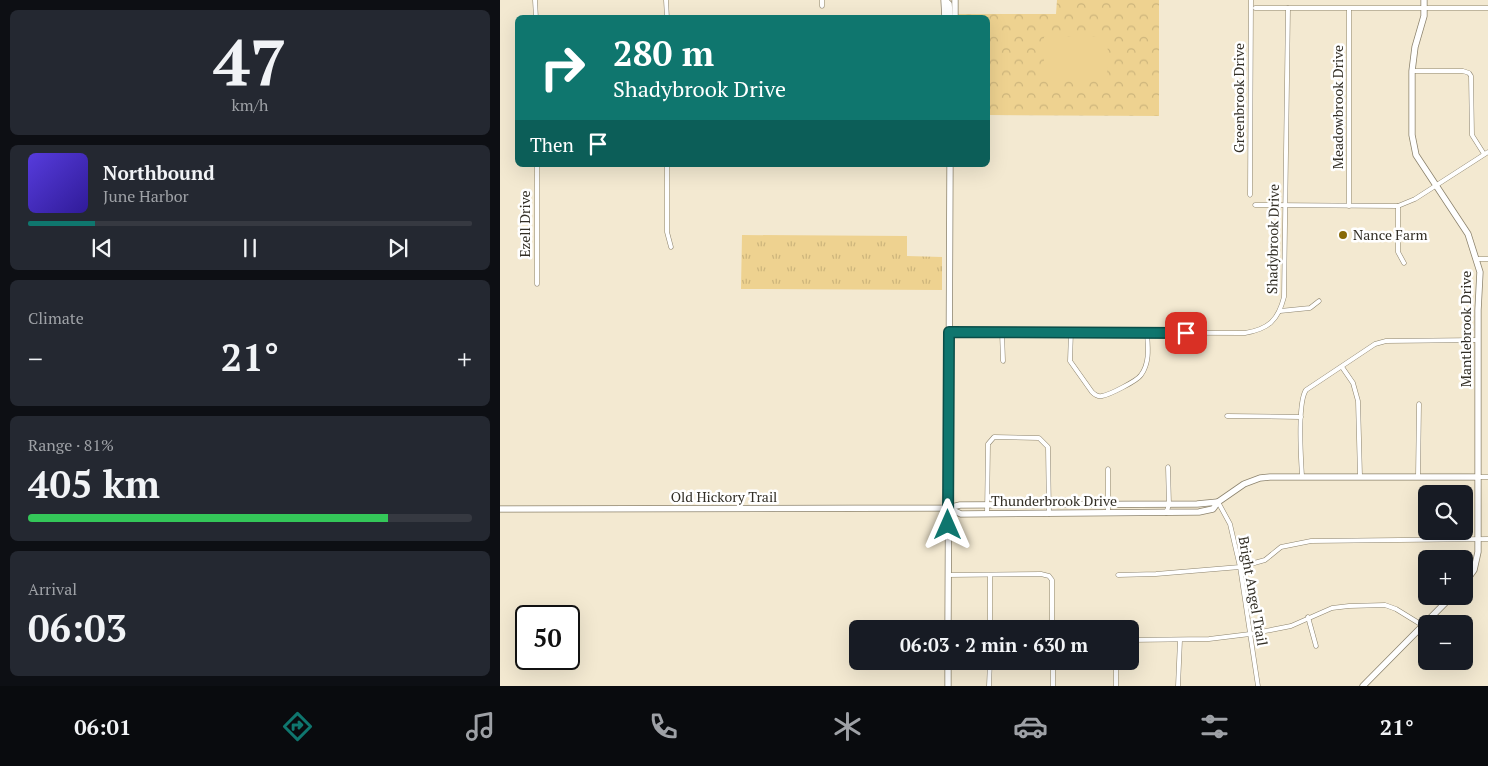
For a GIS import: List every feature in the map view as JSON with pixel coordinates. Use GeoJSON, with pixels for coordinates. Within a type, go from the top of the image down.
{"type":"FeatureCollection","features":[{"type":"Feature","properties":{"kind":"street"},"geometry":{"type":"LineString","coordinates":[[535,0],[536,15]]}},
{"type":"Feature","properties":{"kind":"street"},"geometry":{"type":"LineString","coordinates":[[666,0],[667,15]]}},
{"type":"Feature","properties":{"kind":"street"},"geometry":{"type":"LineString","coordinates":[[822,0],[822,6]]}},
{"type":"Feature","properties":{"kind":"street"},"geometry":{"type":"LineString","coordinates":[[944,0],[945,15]]}},
{"type":"Feature","properties":{"kind":"street"},"geometry":{"type":"LineString","coordinates":[[944,0],[949,4],[950,15]]}},
{"type":"Feature","properties":{"kind":"street"},"geometry":{"type":"LineString","coordinates":[[955,0],[955,15]]}},
{"type":"Feature","properties":{"kind":"street","name":"Greenbrook Drive"},"geometry":{"type":"LineString","coordinates":[[1250,0],[1250,195]]}},
{"type":"Feature","properties":{"kind":"street","name":"Mantlebrook Drive"},"geometry":{"type":"LineString","coordinates":[[1424,0],[1412,71],[1412,135],[1416,155],[1437,184],[1468,234],[1480,272],[1478,340],[1478,552],[1473,571]]}},
{"type":"Feature","properties":{"kind":"street"},"geometry":{"type":"LineString","coordinates":[[1255,8],[1488,8]]}},
{"type":"Feature","properties":{"kind":"street","name":"Shadybrook Drive"},"geometry":{"type":"LineString","coordinates":[[949,332],[1245,333],[1259,331],[1266,327],[1280,311],[1284,298],[1288,8]]}},
{"type":"Feature","properties":{"kind":"street","name":"Meadowbrook Drive"},"geometry":{"type":"LineString","coordinates":[[1349,9],[1350,206]]}},
{"type":"Feature","properties":{"kind":"street"},"geometry":{"type":"LineString","coordinates":[[1255,206],[1398,206],[1415,198],[1486,153],[1472,135],[1471,76],[1469,72],[1412,71]]}},
{"type":"Feature","properties":{"kind":"street","name":"Ezell Drive"},"geometry":{"type":"LineString","coordinates":[[536,167],[537,284]]}},
{"type":"Feature","properties":{"kind":"street"},"geometry":{"type":"LineString","coordinates":[[667,167],[666,232],[671,247]]}},
{"type":"Feature","properties":{"kind":"street"},"geometry":{"type":"LineString","coordinates":[[948,620],[950,167]]}},
{"type":"Feature","properties":{"kind":"street"},"geometry":{"type":"LineString","coordinates":[[1398,206],[1398,252],[1404,263]]}},
{"type":"Feature","properties":{"kind":"street"},"geometry":{"type":"LineString","coordinates":[[1477,259],[1488,259]]}},
{"type":"Feature","properties":{"kind":"street"},"geometry":{"type":"LineString","coordinates":[[1280,311],[1310,308],[1319,301]]}},
{"type":"Feature","properties":{"kind":"street"},"geometry":{"type":"LineString","coordinates":[[1002,332],[1003,361]]}},
{"type":"Feature","properties":{"kind":"street"},"geometry":{"type":"LineString","coordinates":[[1071,332],[1070,360],[1095,396],[1101,397],[1141,376],[1148,358],[1147,333]]}},
{"type":"Feature","properties":{"kind":"street"},"geometry":{"type":"LineString","coordinates":[[1302,476],[1301,417],[1306,390],[1375,344],[1386,341],[1478,340]]}},
{"type":"Feature","properties":{"kind":"street"},"geometry":{"type":"LineString","coordinates":[[1342,367],[1353,383],[1358,401],[1360,476]]}},
{"type":"Feature","properties":{"kind":"street"},"geometry":{"type":"LineString","coordinates":[[1418,477],[1419,404]]}},
{"type":"Feature","properties":{"kind":"street"},"geometry":{"type":"LineString","coordinates":[[1227,416],[1301,417]]}},
{"type":"Feature","properties":{"kind":"street"},"geometry":{"type":"LineString","coordinates":[[987,514],[988,444],[994,438],[1018,437],[1039,438],[1048,447],[1049,514]]}},
{"type":"Feature","properties":{"kind":"street"},"geometry":{"type":"LineString","coordinates":[[1166,513],[1169,504],[1168,467]]}},
{"type":"Feature","properties":{"kind":"street"},"geometry":{"type":"LineString","coordinates":[[1108,469],[1108,513]]}},
{"type":"Feature","properties":{"kind":"street","name":"Thunderbrook Drive"},"geometry":{"type":"LineString","coordinates":[[948,508],[961,514],[1199,512],[1213,509],[1218,502],[1244,484],[1260,478],[1302,476],[1488,477]]}},
{"type":"Feature","properties":{"kind":"street","name":"Thunderbrook Drive"},"geometry":{"type":"LineString","coordinates":[[948,508],[960,505],[1197,504],[1218,502]]}},
{"type":"Feature","properties":{"kind":"street","name":"Bright Angel Trail"},"geometry":{"type":"LineString","coordinates":[[1218,502],[1230,524],[1240,568],[1258,686]]}},
{"type":"Feature","properties":{"kind":"street","name":"Old Hickory Trail"},"geometry":{"type":"LineString","coordinates":[[500,509],[948,508]]}},
{"type":"Feature","properties":{"kind":"street"},"geometry":{"type":"LineString","coordinates":[[1118,575],[1240,568],[1265,560],[1281,547],[1311,541],[1488,539]]}},
{"type":"Feature","properties":{"kind":"street"},"geometry":{"type":"LineString","coordinates":[[990,574],[990,620]]}},
{"type":"Feature","properties":{"kind":"street"},"geometry":{"type":"LineString","coordinates":[[948,575],[1041,574],[1049,576],[1052,580],[1052,620]]}},
{"type":"Feature","properties":{"kind":"street"},"geometry":{"type":"LineString","coordinates":[[1139,640],[1209,639],[1250,634],[1291,626],[1332,608],[1349,606],[1385,605],[1396,609],[1418,623]]}},
{"type":"Feature","properties":{"kind":"street"},"geometry":{"type":"LineString","coordinates":[[1432,615],[1443,605]]}},
{"type":"Feature","properties":{"kind":"street"},"geometry":{"type":"LineString","coordinates":[[1308,618],[1316,646]]}},
{"type":"Feature","properties":{"kind":"street"},"geometry":{"type":"LineString","coordinates":[[1363,686],[1418,629]]}},
{"type":"Feature","properties":{"kind":"street"},"geometry":{"type":"LineString","coordinates":[[1178,686],[1180,640]]}},
{"type":"Feature","properties":{"kind":"street"},"geometry":{"type":"LineString","coordinates":[[948,670],[948,686]]}},
{"type":"Feature","properties":{"kind":"street"},"geometry":{"type":"LineString","coordinates":[[989,686],[990,670]]}},
{"type":"Feature","properties":{"kind":"street"},"geometry":{"type":"LineString","coordinates":[[1052,670],[1053,686]]}},
{"type":"Feature","properties":{"kind":"street"},"geometry":{"type":"LineString","coordinates":[[1116,670],[1116,686]]}},
{"type":"Feature","properties":{"kind":"green space"},"geometry":{"type":"Polygon","coordinates":[[[1057,0],[1159,0],[1159,116],[990,115],[990,15],[957,14],[1056,14],[1057,0]]]}},
{"type":"Feature","properties":{"kind":"green space"},"geometry":{"type":"Polygon","coordinates":[[[1044,37],[1108,37],[1107,79],[1044,79],[1044,37]]]}},
{"type":"Feature","properties":{"kind":"green space"},"geometry":{"type":"Polygon","coordinates":[[[742,235],[907,236],[907,256],[942,257],[942,290],[741,289],[742,235]]]}},
{"type":"Feature","properties":{"kind":"place","name":"Nance Farm"},"geometry":{"type":"Point","coordinates":[1343,235]}},
{"type":"Feature","properties":{"kind":"route"},"geometry":{"type":"LineString","coordinates":[[948,525],[949,332],[1186,333]]}}]}
